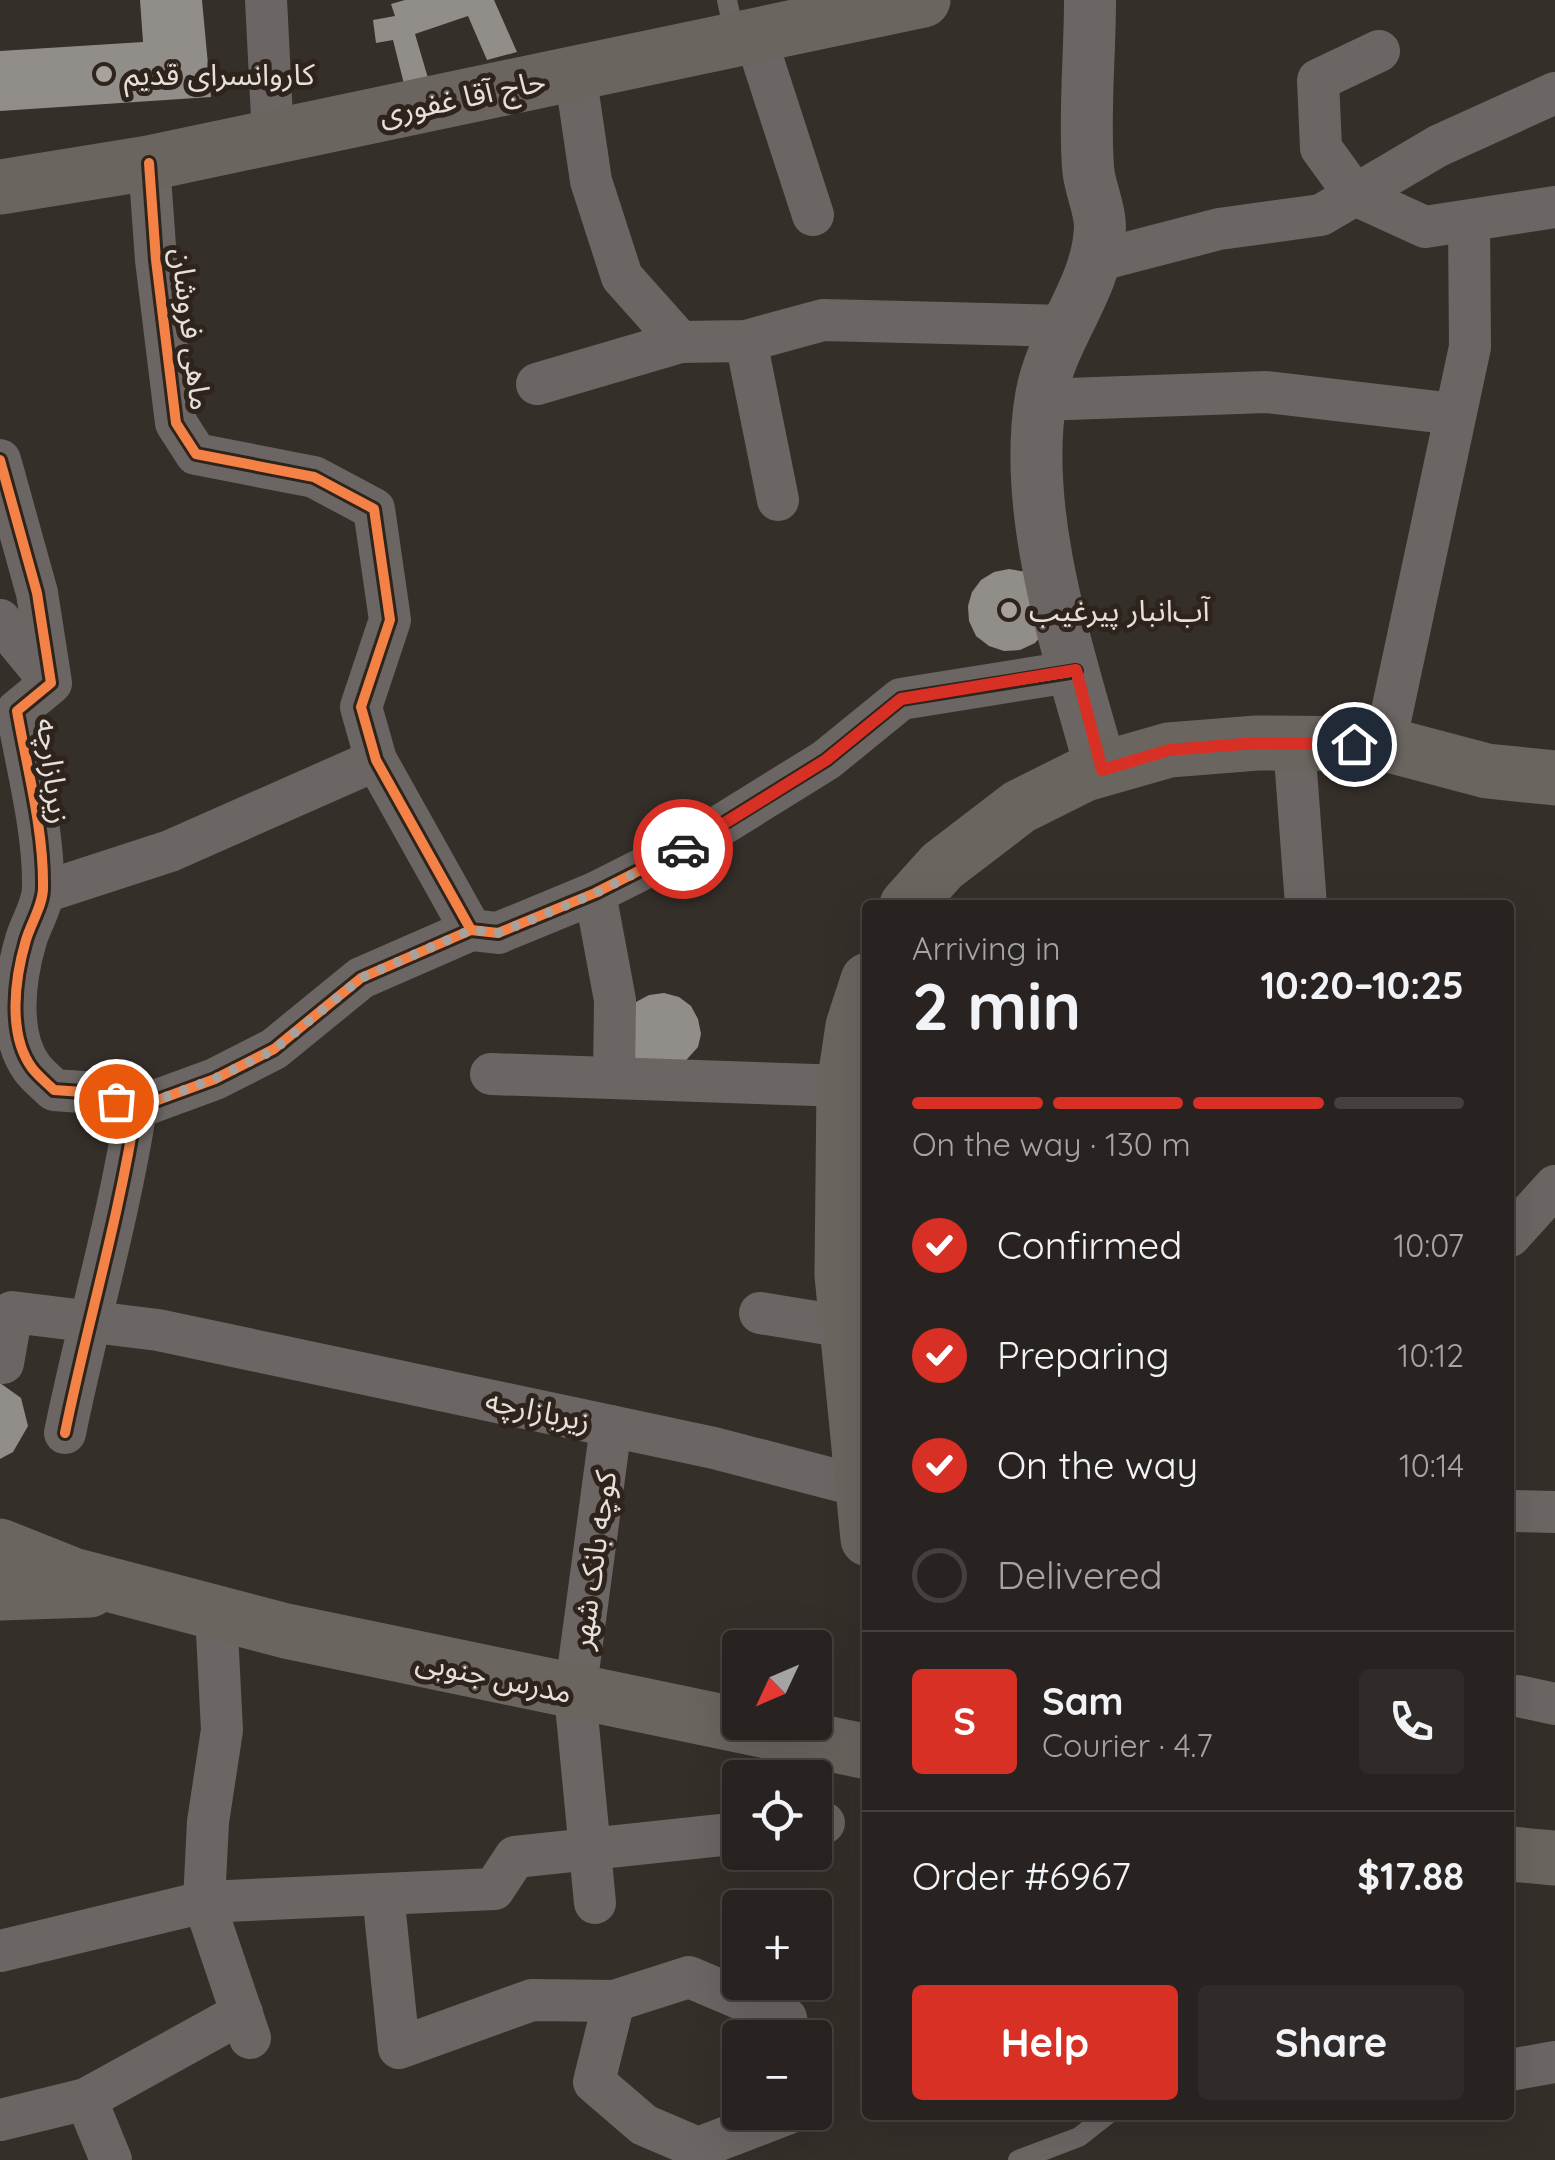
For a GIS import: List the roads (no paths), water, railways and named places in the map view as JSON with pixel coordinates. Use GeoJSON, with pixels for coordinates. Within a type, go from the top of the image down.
{"type":"FeatureCollection","features":[{"type":"Feature","properties":{"kind":"main road","name":"حاج آقا غفوری"},"geometry":{"type":"LineString","coordinates":[[0,187],[149,163],[576,73],[740,25],[923,0]]}},
{"type":"Feature","properties":{"kind":"main road"},"geometry":{"type":"LineString","coordinates":[[911,900],[942,866],[1019,807],[1085,774],[1169,750],[1384,744],[1486,771],[1555,778]]}},
{"type":"Feature","properties":{"kind":"main road"},"geometry":{"type":"LineString","coordinates":[[862,998],[853,1026],[844,1086],[842,1275],[862,1469]]}},
{"type":"Feature","properties":{"kind":"main road","name":"مدرس جنوبی"},"geometry":{"type":"LineString","coordinates":[[0,1546],[73,1575],[216,1614],[576,1694],[862,1751]]}},
{"type":"Feature","properties":{"kind":"main road"},"geometry":{"type":"LineString","coordinates":[[0,1593],[123,1588]]}},
{"type":"Feature","properties":{"kind":"main road"},"geometry":{"type":"LineString","coordinates":[[1514,1854],[1555,1858]]}},
{"type":"Feature","properties":{"kind":"street"},"geometry":{"type":"LineString","coordinates":[[266,0],[273,136]]}},
{"type":"Feature","properties":{"kind":"street"},"geometry":{"type":"LineString","coordinates":[[1090,0],[1088,169],[1100,223],[1096,262],[1048,363],[1040,400],[1036,473],[1055,598],[1102,770]]}},
{"type":"Feature","properties":{"kind":"street"},"geometry":{"type":"LineString","coordinates":[[740,25],[813,215]]}},
{"type":"Feature","properties":{"kind":"street"},"geometry":{"type":"LineString","coordinates":[[1379,51],[1318,80],[1322,148],[1355,195],[1424,228],[1555,206]]}},
{"type":"Feature","properties":{"kind":"street"},"geometry":{"type":"LineString","coordinates":[[576,73],[591,181],[622,277],[680,342]]}},
{"type":"Feature","properties":{"kind":"street"},"geometry":{"type":"LineString","coordinates":[[1096,262],[1219,228],[1321,215],[1438,146],[1555,93]]}},
{"type":"Feature","properties":{"kind":"street","name":"ماهی فروشان"},"geometry":{"type":"LineString","coordinates":[[149,163],[156,260],[176,423],[196,454],[314,477],[374,509],[390,620],[361,707],[376,760],[471,930]]}},
{"type":"Feature","properties":{"kind":"street"},"geometry":{"type":"LineString","coordinates":[[1384,744],[1470,347],[1469,221]]}},
{"type":"Feature","properties":{"kind":"street"},"geometry":{"type":"LineString","coordinates":[[537,384],[680,342],[746,341],[823,320],[1065,326]]}},
{"type":"Feature","properties":{"kind":"street"},"geometry":{"type":"LineString","coordinates":[[746,341],[778,500]]}},
{"type":"Feature","properties":{"kind":"street"},"geometry":{"type":"LineString","coordinates":[[1040,400],[1266,392],[1455,414]]}},
{"type":"Feature","properties":{"kind":"street","name":"زیربازارچه"},"geometry":{"type":"LineString","coordinates":[[0,460],[37,593],[51,682],[17,711],[12,760],[34,806],[44,892],[17,980],[22,1048],[32,1067],[54,1090],[97,1094],[136,1108]]}},
{"type":"Feature","properties":{"kind":"street"},"geometry":{"type":"LineString","coordinates":[[0,620],[51,682]]}},
{"type":"Feature","properties":{"kind":"street"},"geometry":{"type":"LineString","coordinates":[[65,1434],[88,1320],[127,1166],[136,1108],[214,1079],[274,1050],[361,978],[471,930],[498,933],[596,893],[684,848],[826,760],[901,699],[1076,670]]}},
{"type":"Feature","properties":{"kind":"street"},"geometry":{"type":"LineString","coordinates":[[1294,744],[1306,900]]}},
{"type":"Feature","properties":{"kind":"street"},"geometry":{"type":"LineString","coordinates":[[44,892],[170,851],[376,760]]}},
{"type":"Feature","properties":{"kind":"street"},"geometry":{"type":"LineString","coordinates":[[596,893],[615,1000],[614,1078]]}},
{"type":"Feature","properties":{"kind":"street"},"geometry":{"type":"LineString","coordinates":[[491,1074],[844,1086]]}},
{"type":"Feature","properties":{"kind":"street"},"geometry":{"type":"LineString","coordinates":[[1514,1232],[1555,1186]]}},
{"type":"Feature","properties":{"kind":"street","name":"زیربازارچه"},"geometry":{"type":"LineString","coordinates":[[0,1363],[4,1363],[12,1312],[158,1330],[714,1448],[862,1503]]}},
{"type":"Feature","properties":{"kind":"street"},"geometry":{"type":"LineString","coordinates":[[760,1312],[846,1327]]}},
{"type":"Feature","properties":{"kind":"street","name":"کوچه بانک شهر"},"geometry":{"type":"LineString","coordinates":[[595,1903],[576,1694],[611,1426]]}},
{"type":"Feature","properties":{"kind":"street"},"geometry":{"type":"LineString","coordinates":[[1514,1511],[1555,1512]]}},
{"type":"Feature","properties":{"kind":"street"},"geometry":{"type":"LineString","coordinates":[[0,2120],[86,2098],[246,2025],[204,1902],[208,1822],[222,1730],[216,1614]]}},
{"type":"Feature","properties":{"kind":"street"},"geometry":{"type":"LineString","coordinates":[[0,1951],[204,1902],[494,1889],[515,1857],[722,1834]]}},
{"type":"Feature","properties":{"kind":"street"},"geometry":{"type":"LineString","coordinates":[[383,1894],[399,2048],[532,2000],[614,2001],[689,1978],[786,2020]]}},
{"type":"Feature","properties":{"kind":"street"},"geometry":{"type":"LineString","coordinates":[[614,2001],[594,2082],[644,2124],[698,2148],[745,2130]]}},
{"type":"Feature","properties":{"kind":"street"},"geometry":{"type":"LineString","coordinates":[[1514,2069],[1555,2062]]}},
{"type":"Feature","properties":{"kind":"street"},"geometry":{"type":"LineString","coordinates":[[86,2098],[111,2160]]}},
{"type":"Feature","properties":{"kind":"lane"},"geometry":{"type":"LineString","coordinates":[[1018,2160],[1079,2137],[1101,2120]]}},
{"type":"Feature","properties":{"kind":"place","name":"کاروانسرای قدیم"},"geometry":{"type":"Point","coordinates":[104,74]}},
{"type":"Feature","properties":{"kind":"place","name":"آب‌انبار پیرغیب"},"geometry":{"type":"Point","coordinates":[1009,610]}}]}
